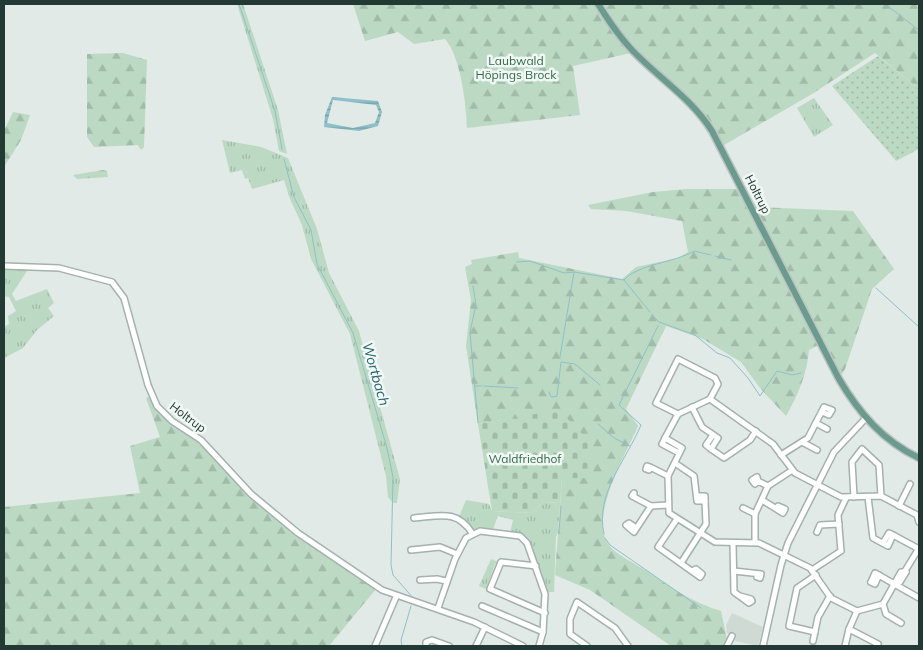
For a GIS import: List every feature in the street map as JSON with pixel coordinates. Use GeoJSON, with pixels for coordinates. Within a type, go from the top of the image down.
{"type":"FeatureCollection","features":[{"type":"Feature","properties":{"kind":"main road","name":"Holtrup"},"geometry":{"type":"LineString","coordinates":[[598,4],[618,36],[690,102],[712,131],[839,380],[866,418],[892,442],[919,458]]}},
{"type":"Feature","properties":{"kind":"street","name":"Holtrup"},"geometry":{"type":"LineString","coordinates":[[4,266],[59,268],[104,278],[115,284],[124,298],[152,395],[164,414],[201,440],[238,482],[298,533],[368,582],[396,597],[438,608],[484,626],[524,646]]}},
{"type":"Feature","properties":{"kind":"street"},"geometry":{"type":"LineString","coordinates":[[678,414],[656,403],[678,359],[715,378],[718,384],[710,399],[678,414],[662,444],[679,452],[668,476],[669,513],[717,543],[755,542],[784,555],[814,573],[830,596],[857,611],[883,604],[900,572],[905,572],[919,548],[893,535],[888,546],[871,536],[868,496]]}},
{"type":"Feature","properties":{"kind":"street"},"geometry":{"type":"LineString","coordinates":[[710,399],[772,444],[791,470],[846,498],[881,496],[918,515],[919,522]]}},
{"type":"Feature","properties":{"kind":"street"},"geometry":{"type":"LineString","coordinates":[[692,407],[702,427],[718,438],[711,448],[724,458],[750,440],[756,431]]}},
{"type":"Feature","properties":{"kind":"street"},"geometry":{"type":"LineString","coordinates":[[781,455],[808,438],[822,412]]}},
{"type":"Feature","properties":{"kind":"street"},"geometry":{"type":"LineString","coordinates":[[762,646],[784,555],[838,447],[866,418]]}},
{"type":"Feature","properties":{"kind":"street"},"geometry":{"type":"LineString","coordinates":[[816,423],[827,429]]}},
{"type":"Feature","properties":{"kind":"street"},"geometry":{"type":"LineString","coordinates":[[802,442],[817,450]]}},
{"type":"Feature","properties":{"kind":"street"},"geometry":{"type":"LineString","coordinates":[[854,498],[852,462],[862,450],[879,465],[881,496]]}},
{"type":"Feature","properties":{"kind":"street"},"geometry":{"type":"LineString","coordinates":[[675,463],[694,476],[697,501],[705,500],[706,524],[681,563]]}},
{"type":"Feature","properties":{"kind":"street"},"geometry":{"type":"LineString","coordinates":[[650,467],[668,476]]}},
{"type":"Feature","properties":{"kind":"street"},"geometry":{"type":"LineString","coordinates":[[755,542],[755,514],[768,486],[791,470]]}},
{"type":"Feature","properties":{"kind":"street"},"geometry":{"type":"LineString","coordinates":[[758,481],[768,486]]}},
{"type":"Feature","properties":{"kind":"street"},"geometry":{"type":"LineString","coordinates":[[899,506],[910,484]]}},
{"type":"Feature","properties":{"kind":"street"},"geometry":{"type":"LineString","coordinates":[[634,497],[651,506],[668,505]]}},
{"type":"Feature","properties":{"kind":"street"},"geometry":{"type":"LineString","coordinates":[[815,632],[789,626],[797,588],[840,551],[838,515],[846,498]]}},
{"type":"Feature","properties":{"kind":"street"},"geometry":{"type":"LineString","coordinates":[[762,500],[777,508]]}},
{"type":"Feature","properties":{"kind":"street"},"geometry":{"type":"LineString","coordinates":[[636,528],[651,506]]}},
{"type":"Feature","properties":{"kind":"street"},"geometry":{"type":"LineString","coordinates":[[743,508],[755,514]]}},
{"type":"Feature","properties":{"kind":"street"},"geometry":{"type":"LineString","coordinates":[[414,518],[447,515],[465,523],[472,533]]}},
{"type":"Feature","properties":{"kind":"street"},"geometry":{"type":"LineString","coordinates":[[677,519],[658,547],[692,571]]}},
{"type":"Feature","properties":{"kind":"street"},"geometry":{"type":"LineString","coordinates":[[816,532],[820,525],[839,524]]}},
{"type":"Feature","properties":{"kind":"street"},"geometry":{"type":"LineString","coordinates":[[438,608],[457,554],[472,533],[480,530],[523,538],[527,543],[545,594],[544,632],[539,646]]}},
{"type":"Feature","properties":{"kind":"street"},"geometry":{"type":"LineString","coordinates":[[733,544],[734,592],[740,596]]}},
{"type":"Feature","properties":{"kind":"street"},"geometry":{"type":"LineString","coordinates":[[411,550],[440,546],[457,554]]}},
{"type":"Feature","properties":{"kind":"street"},"geometry":{"type":"LineString","coordinates":[[536,566],[501,562],[490,589],[545,613]]}},
{"type":"Feature","properties":{"kind":"street"},"geometry":{"type":"LineString","coordinates":[[734,571],[758,574]]}},
{"type":"Feature","properties":{"kind":"street"},"geometry":{"type":"LineString","coordinates":[[879,576],[895,583],[919,598]]}},
{"type":"Feature","properties":{"kind":"street"},"geometry":{"type":"LineString","coordinates":[[420,580],[437,578],[446,581]]}},
{"type":"Feature","properties":{"kind":"street"},"geometry":{"type":"LineString","coordinates":[[813,642],[818,617],[830,596]]}},
{"type":"Feature","properties":{"kind":"street"},"geometry":{"type":"LineString","coordinates":[[375,646],[396,597]]}},
{"type":"Feature","properties":{"kind":"street"},"geometry":{"type":"LineString","coordinates":[[587,646],[570,634],[570,619],[577,602],[615,628],[628,646]]}},
{"type":"Feature","properties":{"kind":"street"},"geometry":{"type":"LineString","coordinates":[[883,604],[886,614],[901,623]]}},
{"type":"Feature","properties":{"kind":"street"},"geometry":{"type":"LineString","coordinates":[[482,606],[544,632]]}},
{"type":"Feature","properties":{"kind":"street"},"geometry":{"type":"LineString","coordinates":[[845,646],[849,629],[857,611]]}},
{"type":"Feature","properties":{"kind":"street"},"geometry":{"type":"LineString","coordinates":[[476,646],[484,626]]}},
{"type":"Feature","properties":{"kind":"street"},"geometry":{"type":"LineString","coordinates":[[849,629],[878,644]]}},
{"type":"Feature","properties":{"kind":"street"},"geometry":{"type":"LineString","coordinates":[[726,646],[732,636]]}},
{"type":"Feature","properties":{"kind":"street"},"geometry":{"type":"LineString","coordinates":[[426,646],[426,642],[432,640],[450,646]]}},
{"type":"Feature","properties":{"kind":"shaded area"},"geometry":{"type":"Polygon","coordinates":[[[732,613],[763,627],[758,646],[735,641],[736,637],[727,633],[726,625],[732,613]]]}},
{"type":"Feature","properties":{"kind":"green space"},"geometry":{"type":"Polygon","coordinates":[[[237,4],[243,4],[278,110],[287,154],[279,151],[273,119],[237,4]]]}},
{"type":"Feature","properties":{"kind":"green space","name":"Laubwald Höpings Brock"},"geometry":{"type":"Polygon","coordinates":[[[353,4],[596,4],[616,37],[631,53],[573,66],[580,115],[467,128],[464,94],[459,69],[445,39],[414,44],[398,32],[365,41],[353,4]]]}},
{"type":"Feature","properties":{"kind":"green space"},"geometry":{"type":"Polygon","coordinates":[[[602,4],[919,4],[919,89],[875,53],[812,94],[724,145],[700,108],[621,35],[602,4]]]}},
{"type":"Feature","properties":{"kind":"green space"},"geometry":{"type":"Polygon","coordinates":[[[123,53],[147,60],[144,147],[141,150],[138,145],[94,147],[87,137],[87,54],[123,53]]]}},
{"type":"Feature","properties":{"kind":"green space"},"geometry":{"type":"Polygon","coordinates":[[[878,56],[919,89],[919,149],[896,161],[832,86],[878,56]]]}},
{"type":"Feature","properties":{"kind":"green space"},"geometry":{"type":"Polygon","coordinates":[[[814,98],[833,125],[814,137],[797,108],[814,98]]]}},
{"type":"Feature","properties":{"kind":"green space"},"geometry":{"type":"Polygon","coordinates":[[[13,112],[30,115],[21,140],[4,167],[4,131],[13,112]]]}},
{"type":"Feature","properties":{"kind":"green space"},"geometry":{"type":"Polygon","coordinates":[[[222,140],[261,147],[288,158],[317,229],[329,273],[359,331],[400,479],[397,503],[393,503],[388,497],[386,476],[350,334],[311,259],[302,225],[284,180],[252,189],[248,178],[245,179],[242,170],[230,173],[222,140]]]}},
{"type":"Feature","properties":{"kind":"green space"},"geometry":{"type":"Polygon","coordinates":[[[107,171],[108,177],[77,179],[73,175],[107,171]]]}},
{"type":"Feature","properties":{"kind":"green space"},"geometry":{"type":"Polygon","coordinates":[[[687,189],[740,189],[819,345],[809,350],[801,384],[786,416],[760,388],[741,362],[703,339],[666,326],[626,409],[638,426],[611,486],[603,519],[604,533],[609,545],[621,556],[701,604],[721,611],[727,639],[724,646],[671,646],[590,590],[555,575],[562,478],[559,411],[478,424],[466,346],[471,300],[465,267],[472,264],[471,260],[518,252],[519,258],[622,279],[636,267],[678,258],[688,252],[682,221],[626,211],[591,209],[588,205],[653,192],[687,189]]]}},
{"type":"Feature","properties":{"kind":"green space"},"geometry":{"type":"Polygon","coordinates":[[[753,202],[758,207],[853,211],[894,269],[872,289],[842,374],[838,373],[753,202]]]}},
{"type":"Feature","properties":{"kind":"green space"},"geometry":{"type":"Polygon","coordinates":[[[4,267],[29,268],[12,294],[16,301],[47,289],[54,303],[48,308],[54,316],[37,330],[23,348],[4,358],[4,327],[9,324],[8,316],[16,311],[9,297],[4,296],[4,267]]]}},
{"type":"Feature","properties":{"kind":"green space"},"geometry":{"type":"Polygon","coordinates":[[[151,396],[157,407],[200,441],[250,496],[297,534],[376,589],[329,646],[4,646],[4,507],[140,493],[130,446],[160,437],[146,398],[151,396]]]}},
{"type":"Feature","properties":{"kind":"green space","name":"Waldfriedhof"},"geometry":{"type":"Polygon","coordinates":[[[559,410],[591,443],[587,478],[562,478],[560,503],[543,502],[532,513],[492,511],[478,424],[559,410]]]}},
{"type":"Feature","properties":{"kind":"green space"},"geometry":{"type":"Polygon","coordinates":[[[466,500],[489,504],[492,511],[532,513],[543,502],[560,503],[556,537],[554,592],[547,592],[530,542],[524,536],[510,533],[513,520],[498,516],[493,529],[482,528],[472,530],[465,520],[459,517],[466,500]]]}},
{"type":"Feature","properties":{"kind":"green space"},"geometry":{"type":"Polygon","coordinates":[[[491,559],[498,562],[495,564],[486,589],[479,586],[491,559]]]}},
{"type":"Feature","properties":{"kind":"water"},"geometry":{"type":"Polygon","coordinates":[[[332,97],[378,101],[382,112],[378,126],[359,131],[324,127],[325,115],[332,97]],[[333,100],[327,123],[353,128],[375,123],[379,112],[376,105],[333,100]]]}},
{"type":"Feature","properties":{"kind":"waterway","name":"Wortbach"},"geometry":{"type":"LineString","coordinates":[[239,4],[275,111],[282,149]]}},
{"type":"Feature","properties":{"kind":"waterway"},"geometry":{"type":"LineString","coordinates":[[885,4],[919,30]]}},
{"type":"Feature","properties":{"kind":"waterway","name":"Wortbach"},"geometry":{"type":"LineString","coordinates":[[284,159],[294,197],[311,230],[317,264],[353,333],[387,448],[393,477],[391,565],[393,575],[414,599]]}},
{"type":"Feature","properties":{"kind":"waterway"},"geometry":{"type":"LineString","coordinates":[[517,262],[530,261],[564,273],[574,272],[624,280],[638,270],[694,251],[711,255]]}},
{"type":"Feature","properties":{"kind":"waterway"},"geometry":{"type":"LineString","coordinates":[[715,256],[731,260]]}},
{"type":"Feature","properties":{"kind":"waterway"},"geometry":{"type":"LineString","coordinates":[[560,357],[574,272]]}},
{"type":"Feature","properties":{"kind":"waterway"},"geometry":{"type":"LineString","coordinates":[[624,280],[650,312]]}},
{"type":"Feature","properties":{"kind":"waterway"},"geometry":{"type":"LineString","coordinates":[[473,286],[476,305],[470,332],[478,423]]}},
{"type":"Feature","properties":{"kind":"waterway"},"geometry":{"type":"LineString","coordinates":[[876,288],[919,327]]}},
{"type":"Feature","properties":{"kind":"waterway"},"geometry":{"type":"LineString","coordinates":[[652,315],[659,322],[695,335],[717,353],[730,358],[748,378],[760,396],[777,371],[792,375],[801,373]]}},
{"type":"Feature","properties":{"kind":"waterway"},"geometry":{"type":"LineString","coordinates":[[604,534],[602,519],[608,491],[641,425],[619,405],[658,326]]}},
{"type":"Feature","properties":{"kind":"waterway"},"geometry":{"type":"LineString","coordinates":[[549,392],[551,397],[557,396],[561,362],[575,364],[600,385]]}},
{"type":"Feature","properties":{"kind":"waterway"},"geometry":{"type":"LineString","coordinates":[[475,386],[482,386]]}},
{"type":"Feature","properties":{"kind":"waterway"},"geometry":{"type":"LineString","coordinates":[[484,386],[518,388]]}},
{"type":"Feature","properties":{"kind":"waterway"},"geometry":{"type":"LineString","coordinates":[[598,424],[614,438],[630,446]]}},
{"type":"Feature","properties":{"kind":"waterway"},"geometry":{"type":"LineString","coordinates":[[559,532],[561,506]]}},
{"type":"Feature","properties":{"kind":"waterway"},"geometry":{"type":"LineString","coordinates":[[605,538],[610,545],[701,608]]}},
{"type":"Feature","properties":{"kind":"waterway","name":"Wortbach"},"geometry":{"type":"LineString","coordinates":[[402,646],[401,640],[411,606]]}}]}
